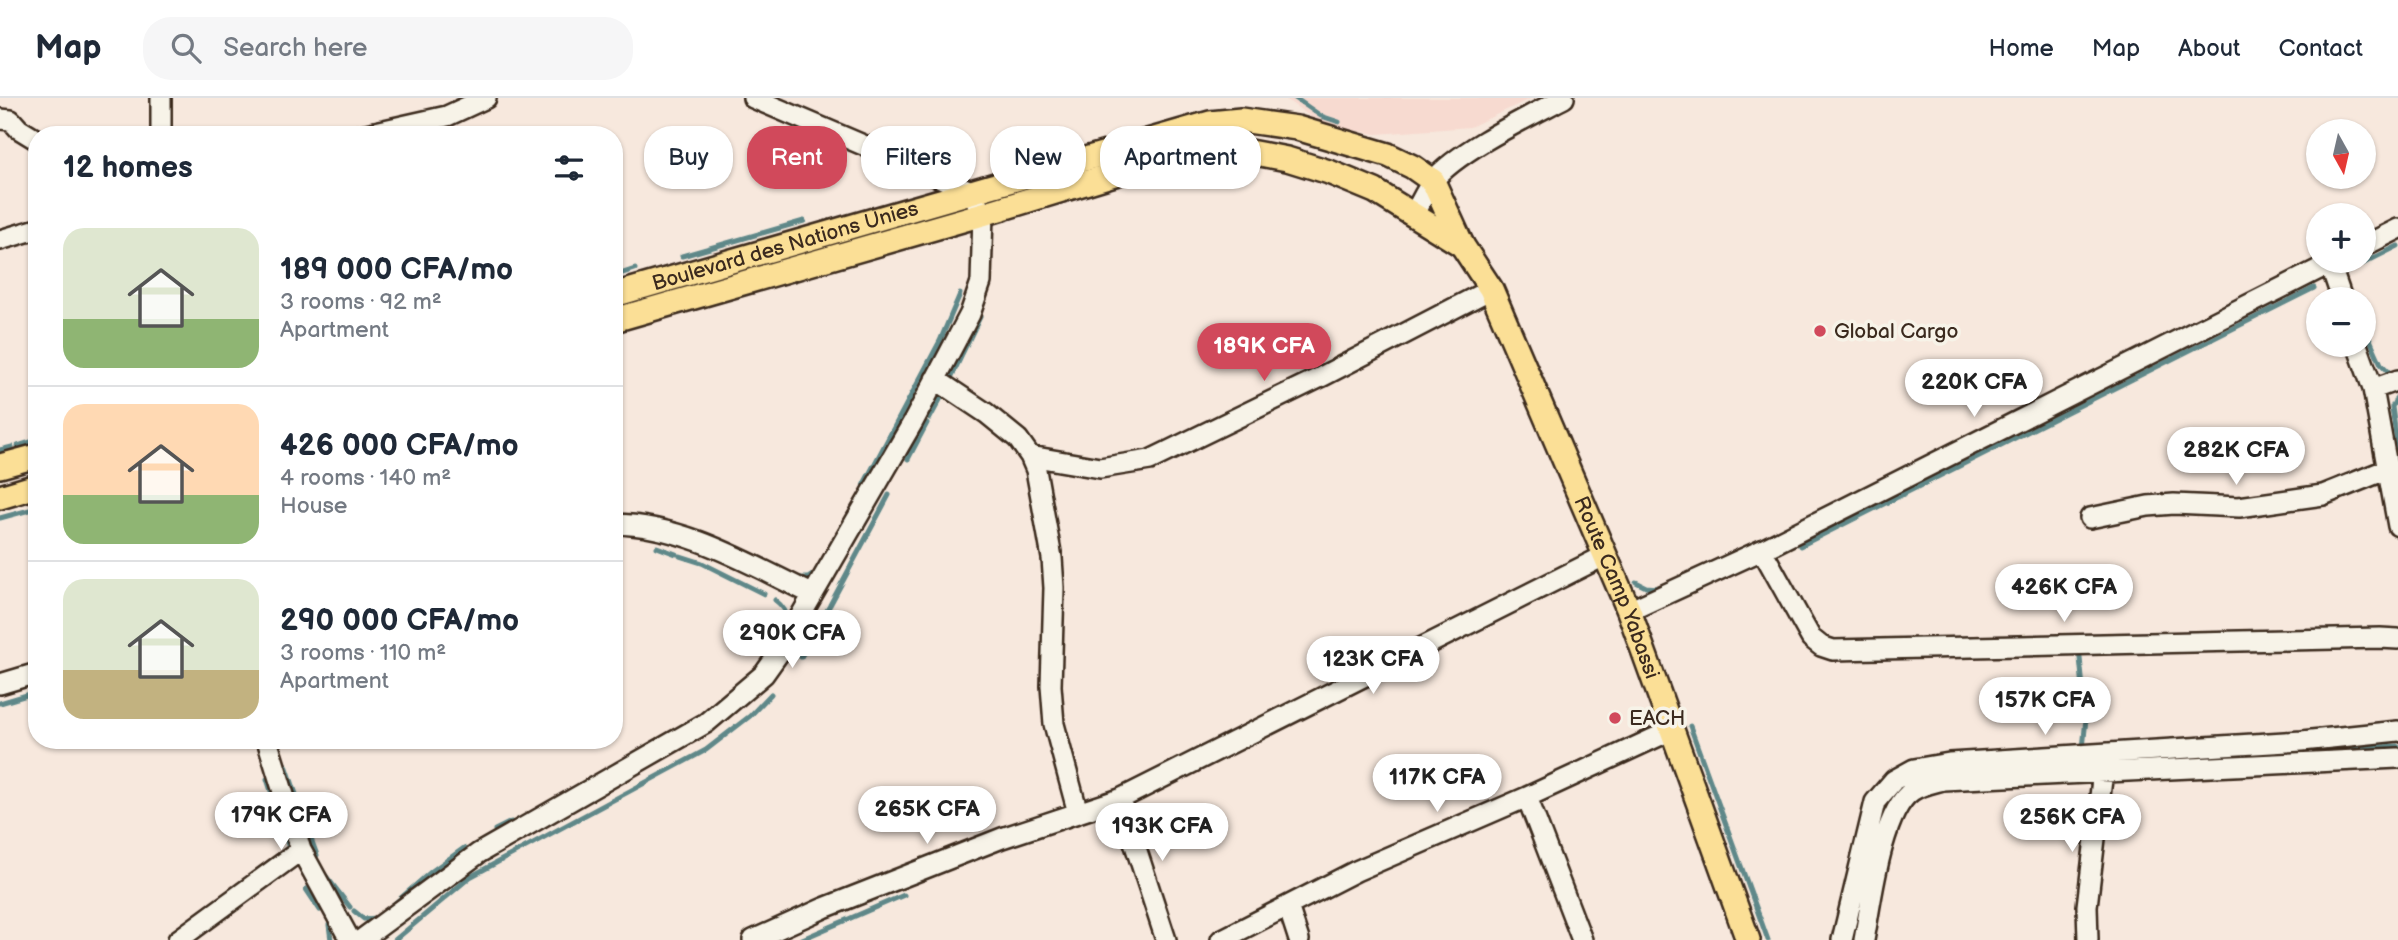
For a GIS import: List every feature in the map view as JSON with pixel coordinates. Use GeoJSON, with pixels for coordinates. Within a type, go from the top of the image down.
{"type":"FeatureCollection","features":[{"type":"Feature","properties":{"kind":"main road","name":"Boulevard des Nations Unies"},"geometry":{"type":"LineString","coordinates":[[623,292],[1210,123],[1241,109],[1388,155],[1413,167],[1433,181]]}},
{"type":"Feature","properties":{"kind":"main road","name":"Boulevard des Nations Unies"},"geometry":{"type":"LineString","coordinates":[[1261,154],[1329,172],[1376,191],[1462,245]]}},
{"type":"Feature","properties":{"kind":"main road","name":"Boulevard des Nations Unies"},"geometry":{"type":"LineString","coordinates":[[623,317],[1100,178]]}},
{"type":"Feature","properties":{"kind":"main road","name":"Route Camp Yabassi"},"geometry":{"type":"LineString","coordinates":[[1433,181],[1462,245],[1491,289],[1606,555],[1629,611],[1748,940]]}},
{"type":"Feature","properties":{"kind":"main road"},"geometry":{"type":"LineString","coordinates":[[806,240],[813,262]]}},
{"type":"Feature","properties":{"kind":"main road"},"geometry":{"type":"LineString","coordinates":[[0,467],[28,459]]}},
{"type":"Feature","properties":{"kind":"main road"},"geometry":{"type":"LineString","coordinates":[[0,497],[28,489]]}},
{"type":"Feature","properties":{"kind":"street"},"geometry":{"type":"LineString","coordinates":[[161,98],[161,126]]}},
{"type":"Feature","properties":{"kind":"street"},"geometry":{"type":"LineString","coordinates":[[402,126],[447,116],[486,98]]}},
{"type":"Feature","properties":{"kind":"street"},"geometry":{"type":"LineString","coordinates":[[361,940],[479,853],[706,723],[764,674],[779,653],[913,422],[970,314],[981,282],[983,214],[971,191],[753,98]]}},
{"type":"Feature","properties":{"kind":"street"},"geometry":{"type":"LineString","coordinates":[[1413,215],[1433,181],[1476,147],[1564,98]]}},
{"type":"Feature","properties":{"kind":"street"},"geometry":{"type":"LineString","coordinates":[[0,119],[11,120],[28,134]]}},
{"type":"Feature","properties":{"kind":"street"},"geometry":{"type":"LineString","coordinates":[[2376,240],[2398,229]]}},
{"type":"Feature","properties":{"kind":"street"},"geometry":{"type":"LineString","coordinates":[[0,240],[28,232]]}},
{"type":"Feature","properties":{"kind":"street"},"geometry":{"type":"LineString","coordinates":[[1629,611],[1762,550],[2311,273]]}},
{"type":"Feature","properties":{"kind":"street"},"geometry":{"type":"LineString","coordinates":[[1030,456],[1100,468],[1150,460],[1321,377],[1491,289]]}},
{"type":"Feature","properties":{"kind":"street"},"geometry":{"type":"LineString","coordinates":[[2361,357],[2372,389],[2398,526]]}},
{"type":"Feature","properties":{"kind":"street"},"geometry":{"type":"LineString","coordinates":[[935,379],[1018,439],[1036,470],[1052,558],[1054,588],[1051,686],[1054,724],[1077,813]]}},
{"type":"Feature","properties":{"kind":"street"},"geometry":{"type":"LineString","coordinates":[[2372,389],[2398,380]]}},
{"type":"Feature","properties":{"kind":"street"},"geometry":{"type":"LineString","coordinates":[[2090,518],[2148,506],[2174,504],[2239,507],[2323,495],[2388,469]]}},
{"type":"Feature","properties":{"kind":"street"},"geometry":{"type":"LineString","coordinates":[[623,524],[667,529],[694,538],[812,594]]}},
{"type":"Feature","properties":{"kind":"street"},"geometry":{"type":"LineString","coordinates":[[1762,550],[1811,638],[1821,646],[1833,650],[2398,639]]}},
{"type":"Feature","properties":{"kind":"street"},"geometry":{"type":"LineString","coordinates":[[753,940],[824,908],[1002,838],[1120,799],[1606,555]]}},
{"type":"Feature","properties":{"kind":"street"},"geometry":{"type":"LineString","coordinates":[[0,684],[28,676]]}},
{"type":"Feature","properties":{"kind":"street"},"geometry":{"type":"LineString","coordinates":[[1221,940],[1356,871],[1527,797],[1672,730]]}},
{"type":"Feature","properties":{"kind":"street"},"geometry":{"type":"LineString","coordinates":[[1842,940],[1875,802],[1894,780],[1914,769],[1949,763],[2302,741],[2398,731]]}},
{"type":"Feature","properties":{"kind":"street"},"geometry":{"type":"LineString","coordinates":[[270,749],[301,850],[350,940]]}},
{"type":"Feature","properties":{"kind":"street"},"geometry":{"type":"LineString","coordinates":[[1864,940],[1880,857],[1889,826],[1898,806],[1910,792],[1924,785],[1942,780],[2398,758]]}},
{"type":"Feature","properties":{"kind":"street"},"geometry":{"type":"LineString","coordinates":[[2088,940],[2087,906],[2103,771]]}},
{"type":"Feature","properties":{"kind":"street"},"geometry":{"type":"LineString","coordinates":[[1527,797],[1582,940]]}},
{"type":"Feature","properties":{"kind":"street"},"geometry":{"type":"LineString","coordinates":[[1120,799],[1166,940]]}},
{"type":"Feature","properties":{"kind":"street"},"geometry":{"type":"LineString","coordinates":[[178,940],[301,850]]}},
{"type":"Feature","properties":{"kind":"street"},"geometry":{"type":"LineString","coordinates":[[1288,906],[1299,940]]}},
{"type":"Feature","properties":{"kind":"shaded area"},"geometry":{"type":"Polygon","coordinates":[[[1284,98],[1532,98],[1470,127],[1377,134],[1325,127],[1284,98]]]}},
{"type":"Feature","properties":{"kind":"waterway"},"geometry":{"type":"LineString","coordinates":[[1295,98],[1321,116],[1339,122]]}},
{"type":"Feature","properties":{"kind":"waterway"},"geometry":{"type":"LineString","coordinates":[[682,256],[804,221]]}},
{"type":"Feature","properties":{"kind":"waterway"},"geometry":{"type":"LineString","coordinates":[[2342,274],[2398,246]]}},
{"type":"Feature","properties":{"kind":"waterway"},"geometry":{"type":"LineString","coordinates":[[623,273],[635,269]]}},
{"type":"Feature","properties":{"kind":"waterway"},"geometry":{"type":"LineString","coordinates":[[1800,546],[2306,292]]}},
{"type":"Feature","properties":{"kind":"waterway"},"geometry":{"type":"LineString","coordinates":[[864,484],[940,341],[960,294]]}},
{"type":"Feature","properties":{"kind":"waterway"},"geometry":{"type":"LineString","coordinates":[[962,354],[980,317]]}},
{"type":"Feature","properties":{"kind":"waterway"},"geometry":{"type":"LineString","coordinates":[[2376,353],[2381,364],[2391,374]]}},
{"type":"Feature","properties":{"kind":"waterway"},"geometry":{"type":"LineString","coordinates":[[950,380],[961,357]]}},
{"type":"Feature","properties":{"kind":"waterway"},"geometry":{"type":"LineString","coordinates":[[930,418],[943,394]]}},
{"type":"Feature","properties":{"kind":"waterway"},"geometry":{"type":"LineString","coordinates":[[2398,395],[2392,407],[2398,449]]}},
{"type":"Feature","properties":{"kind":"waterway"},"geometry":{"type":"LineString","coordinates":[[908,459],[927,423]]}},
{"type":"Feature","properties":{"kind":"waterway"},"geometry":{"type":"LineString","coordinates":[[18,446],[28,443]]}},
{"type":"Feature","properties":{"kind":"waterway"},"geometry":{"type":"LineString","coordinates":[[0,450],[12,447]]}},
{"type":"Feature","properties":{"kind":"waterway"},"geometry":{"type":"LineString","coordinates":[[830,605],[889,495]]}},
{"type":"Feature","properties":{"kind":"waterway"},"geometry":{"type":"LineString","coordinates":[[0,518],[28,510]]}},
{"type":"Feature","properties":{"kind":"waterway"},"geometry":{"type":"LineString","coordinates":[[657,547],[676,554]]}},
{"type":"Feature","properties":{"kind":"waterway"},"geometry":{"type":"LineString","coordinates":[[680,556],[702,563],[764,594]]}},
{"type":"Feature","properties":{"kind":"waterway"},"geometry":{"type":"LineString","coordinates":[[798,578],[808,578],[814,574]]}},
{"type":"Feature","properties":{"kind":"waterway"},"geometry":{"type":"LineString","coordinates":[[1636,582],[1646,587],[1659,588]]}},
{"type":"Feature","properties":{"kind":"waterway"},"geometry":{"type":"LineString","coordinates":[[775,600],[785,612],[786,627]]}},
{"type":"Feature","properties":{"kind":"waterway"},"geometry":{"type":"LineString","coordinates":[[817,627],[829,607]]}},
{"type":"Feature","properties":{"kind":"waterway"},"geometry":{"type":"LineString","coordinates":[[801,657],[810,641]]}},
{"type":"Feature","properties":{"kind":"waterway"},"geometry":{"type":"LineString","coordinates":[[2079,648],[2086,718],[2083,749]]}},
{"type":"Feature","properties":{"kind":"waterway"},"geometry":{"type":"LineString","coordinates":[[395,940],[470,877],[706,750],[750,716],[771,694]]}},
{"type":"Feature","properties":{"kind":"waterway"},"geometry":{"type":"LineString","coordinates":[[0,703],[28,695]]}},
{"type":"Feature","properties":{"kind":"waterway"},"geometry":{"type":"LineString","coordinates":[[1690,726],[1768,940]]}},
{"type":"Feature","properties":{"kind":"waterway"},"geometry":{"type":"LineString","coordinates":[[2202,758],[2398,746]]}},
{"type":"Feature","properties":{"kind":"waterway"},"geometry":{"type":"LineString","coordinates":[[286,765],[298,800]]}},
{"type":"Feature","properties":{"kind":"waterway"},"geometry":{"type":"LineString","coordinates":[[267,779],[272,794]]}},
{"type":"Feature","properties":{"kind":"waterway"},"geometry":{"type":"LineString","coordinates":[[274,801],[290,851]]}},
{"type":"Feature","properties":{"kind":"waterway"},"geometry":{"type":"LineString","coordinates":[[495,830],[511,822]]}},
{"type":"Feature","properties":{"kind":"waterway"},"geometry":{"type":"LineString","coordinates":[[307,828],[317,855]]}},
{"type":"Feature","properties":{"kind":"waterway"},"geometry":{"type":"LineString","coordinates":[[393,905],[464,848]]}},
{"type":"Feature","properties":{"kind":"waterway"},"geometry":{"type":"LineString","coordinates":[[326,876],[350,907]]}},
{"type":"Feature","properties":{"kind":"waterway"},"geometry":{"type":"LineString","coordinates":[[306,889],[320,910]]}},
{"type":"Feature","properties":{"kind":"waterway"},"geometry":{"type":"LineString","coordinates":[[800,940],[904,895]]}},
{"type":"Feature","properties":{"kind":"waterway"},"geometry":{"type":"LineString","coordinates":[[354,911],[364,919],[377,918]]}},
{"type":"Feature","properties":{"kind":"waterway"},"geometry":{"type":"LineString","coordinates":[[1853,940],[1858,920]]}},
{"type":"Feature","properties":{"kind":"waterway"},"geometry":{"type":"LineString","coordinates":[[329,925],[331,940]]}},
{"type":"Feature","properties":{"kind":"place","name":"Global Cargo"},"geometry":{"type":"Point","coordinates":[1820,331]}},
{"type":"Feature","properties":{"kind":"place","name":"EACH"},"geometry":{"type":"Point","coordinates":[1615,718]}}]}
